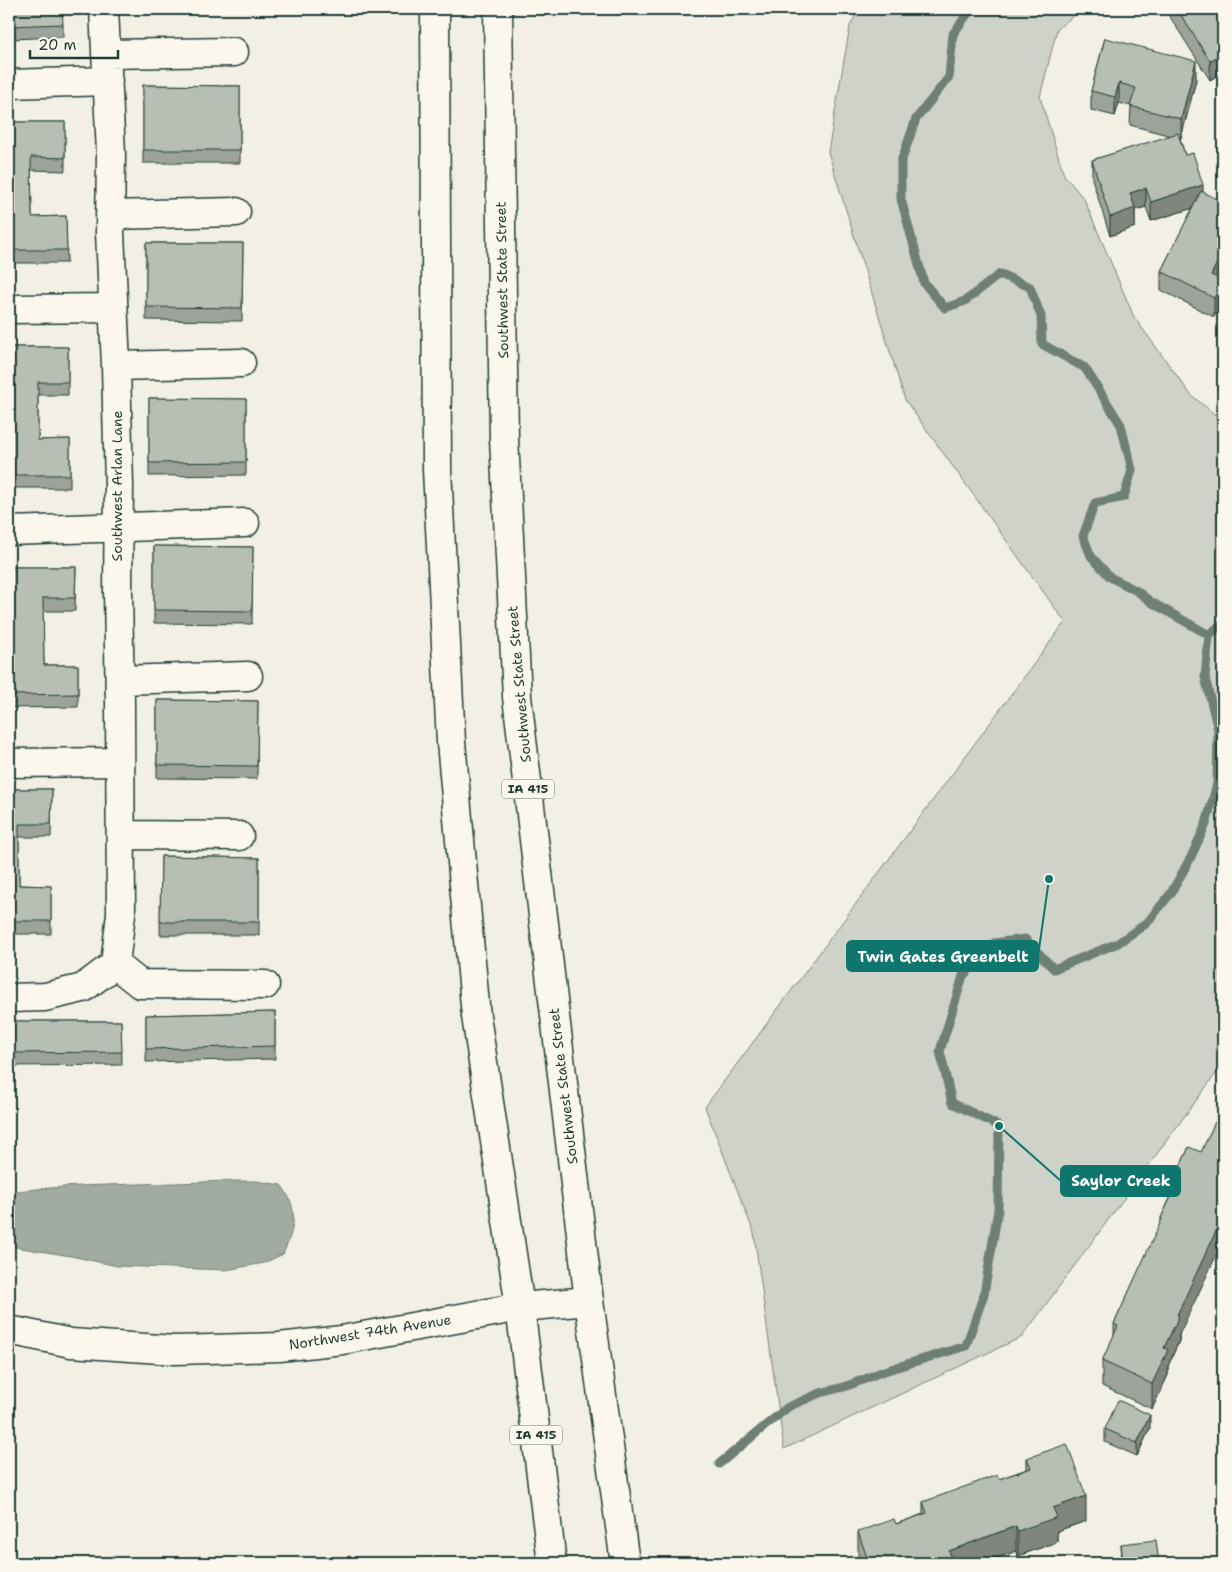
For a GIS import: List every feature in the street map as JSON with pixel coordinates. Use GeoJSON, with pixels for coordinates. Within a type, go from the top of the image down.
{"type":"FeatureCollection","features":[{"type":"Feature","properties":{"kind":"main road","name":"Southwest Arlan Lane"},"geometry":{"type":"LineString","coordinates":[[104,9],[111,154],[110,214],[116,366],[120,680],[120,914],[115,964]]}},
{"type":"Feature","properties":{"kind":"main road","name":"IA 415"},"geometry":{"type":"LineString","coordinates":[[435,9],[437,469],[451,742],[476,1016],[520,1307],[552,1563]]}},
{"type":"Feature","properties":{"kind":"main road","name":"Southwest State Street"},"geometry":{"type":"LineString","coordinates":[[498,9],[504,438],[517,697],[589,1301],[625,1563]]}},
{"type":"Feature","properties":{"kind":"main road"},"geometry":{"type":"LineString","coordinates":[[106,54],[234,52]]}},
{"type":"Feature","properties":{"kind":"main road"},"geometry":{"type":"LineString","coordinates":[[9,84],[108,81]]}},
{"type":"Feature","properties":{"kind":"main road"},"geometry":{"type":"LineString","coordinates":[[110,214],[236,212]]}},
{"type":"Feature","properties":{"kind":"main road"},"geometry":{"type":"LineString","coordinates":[[9,309],[113,308]]}},
{"type":"Feature","properties":{"kind":"main road"},"geometry":{"type":"LineString","coordinates":[[116,366],[241,363]]}},
{"type":"Feature","properties":{"kind":"main road"},"geometry":{"type":"LineString","coordinates":[[9,531],[245,523]]}},
{"type":"Feature","properties":{"kind":"main road"},"geometry":{"type":"LineString","coordinates":[[120,680],[248,676]]}},
{"type":"Feature","properties":{"kind":"main road"},"geometry":{"type":"LineString","coordinates":[[9,763],[120,762]]}},
{"type":"Feature","properties":{"kind":"main road"},"geometry":{"type":"LineString","coordinates":[[121,835],[239,836]]}},
{"type":"Feature","properties":{"kind":"main road"},"geometry":{"type":"LineString","coordinates":[[9,998],[45,997],[83,988],[115,964],[140,984],[265,985]]}},
{"type":"Feature","properties":{"kind":"main road","name":"Northwest 74th Avenue"},"geometry":{"type":"LineString","coordinates":[[20,1332],[71,1343],[175,1350],[280,1347],[342,1340],[520,1307],[589,1301]]}},
{"type":"Feature","properties":{"kind":"shaded area"},"geometry":{"type":"Polygon","coordinates":[[[859,9],[1082,9],[1057,29],[1040,97],[1064,175],[1084,199],[1134,317],[1191,395],[1223,421],[1223,1064],[1022,1337],[784,1449],[754,1233],[705,1107],[1065,622],[905,400],[828,152],[850,26],[859,9]]]}},
{"type":"Feature","properties":{"kind":"shaded area"},"geometry":{"type":"Polygon","coordinates":[[[256,1181],[281,1185],[291,1202],[293,1211],[292,1228],[283,1254],[264,1263],[226,1270],[117,1266],[9,1246],[9,1192],[89,1186],[256,1181]]]}},
{"type":"Feature","properties":{"kind":"building"},"geometry":{"type":"Polygon","coordinates":[[[9,9],[62,9],[63,24],[9,26],[9,9]]]}},
{"type":"Feature","properties":{"kind":"building"},"geometry":{"type":"Polygon","coordinates":[[[1177,9],[1223,9],[1223,53],[1210,61],[1177,9]]]}},
{"type":"Feature","properties":{"kind":"building"},"geometry":{"type":"Polygon","coordinates":[[[1105,38],[1196,61],[1181,119],[1130,106],[1136,88],[1119,83],[1115,97],[1091,91],[1105,38]]]}},
{"type":"Feature","properties":{"kind":"building"},"geometry":{"type":"Polygon","coordinates":[[[143,85],[240,86],[240,150],[143,150],[143,85]]]}},
{"type":"Feature","properties":{"kind":"building"},"geometry":{"type":"Polygon","coordinates":[[[9,122],[65,122],[65,158],[31,157],[32,217],[66,216],[67,250],[9,250],[9,122]]]}},
{"type":"Feature","properties":{"kind":"building"},"geometry":{"type":"Polygon","coordinates":[[[1178,133],[1185,155],[1193,153],[1203,185],[1151,202],[1146,188],[1130,193],[1135,208],[1110,217],[1092,160],[1178,133]]]}},
{"type":"Feature","properties":{"kind":"building"},"geometry":{"type":"Polygon","coordinates":[[[1201,191],[1223,202],[1223,251],[1211,275],[1223,281],[1214,298],[1161,271],[1201,191]]]}},
{"type":"Feature","properties":{"kind":"building"},"geometry":{"type":"Polygon","coordinates":[[[146,243],[243,243],[242,308],[146,307],[146,243]]]}},
{"type":"Feature","properties":{"kind":"building"},"geometry":{"type":"Polygon","coordinates":[[[9,347],[68,347],[68,382],[38,382],[38,440],[70,439],[70,475],[9,475],[9,347]]]}},
{"type":"Feature","properties":{"kind":"building"},"geometry":{"type":"Polygon","coordinates":[[[149,398],[246,399],[246,462],[149,463],[149,398]]]}},
{"type":"Feature","properties":{"kind":"building"},"geometry":{"type":"Polygon","coordinates":[[[154,546],[253,547],[252,611],[154,610],[154,546]]]}},
{"type":"Feature","properties":{"kind":"building"},"geometry":{"type":"Polygon","coordinates":[[[9,567],[76,567],[75,598],[43,598],[44,665],[78,665],[78,694],[9,695],[9,567]]]}},
{"type":"Feature","properties":{"kind":"building"},"geometry":{"type":"Polygon","coordinates":[[[157,700],[258,701],[257,766],[157,765],[157,700]]]}},
{"type":"Feature","properties":{"kind":"building"},"geometry":{"type":"Polygon","coordinates":[[[9,789],[52,789],[51,824],[19,824],[19,885],[51,886],[51,921],[9,921],[9,789]]]}},
{"type":"Feature","properties":{"kind":"building"},"geometry":{"type":"Polygon","coordinates":[[[161,856],[259,858],[259,922],[160,922],[161,856]]]}},
{"type":"Feature","properties":{"kind":"building"},"geometry":{"type":"Polygon","coordinates":[[[275,1012],[275,1046],[146,1049],[146,1015],[275,1012]]]}},
{"type":"Feature","properties":{"kind":"building"},"geometry":{"type":"Polygon","coordinates":[[[9,1021],[121,1021],[122,1052],[9,1053],[9,1021]]]}},
{"type":"Feature","properties":{"kind":"building"},"geometry":{"type":"Polygon","coordinates":[[[1215,1122],[1223,1126],[1223,1204],[1221,1208],[1223,1216],[1177,1315],[1179,1316],[1164,1348],[1168,1350],[1152,1384],[1102,1361],[1118,1326],[1114,1324],[1176,1186],[1172,1184],[1189,1147],[1201,1152],[1215,1122]]]}},
{"type":"Feature","properties":{"kind":"building"},"geometry":{"type":"Polygon","coordinates":[[[1118,1400],[1150,1415],[1137,1443],[1105,1429],[1118,1400]]]}},
{"type":"Feature","properties":{"kind":"building"},"geometry":{"type":"Polygon","coordinates":[[[1067,1444],[1086,1496],[1053,1508],[1057,1517],[1018,1531],[1016,1526],[949,1551],[953,1562],[949,1563],[869,1563],[858,1532],[894,1519],[896,1524],[927,1513],[923,1502],[997,1475],[999,1479],[1031,1468],[1027,1458],[1067,1444]]]}},
{"type":"Feature","properties":{"kind":"building"},"geometry":{"type":"Polygon","coordinates":[[[1156,1540],[1159,1563],[1123,1563],[1121,1544],[1156,1540]]]}},
{"type":"Feature","properties":{"kind":"waterway"},"geometry":{"type":"LineString","coordinates":[[971,9],[953,34],[949,77],[916,119],[901,162],[901,199],[924,283],[945,308],[965,301],[1000,274],[1030,287],[1041,316],[1042,344],[1085,368],[1121,425],[1132,470],[1124,497],[1095,503],[1083,536],[1091,556],[1110,577],[1137,591],[1151,602],[1209,635]]}},
{"type":"Feature","properties":{"kind":"waterway"},"geometry":{"type":"LineString","coordinates":[[719,1464],[788,1407],[820,1393],[844,1387],[881,1372],[966,1346],[984,1294],[998,1210],[999,1126],[952,1103],[940,1051],[963,976],[994,943],[1025,939],[1054,969],[1118,943],[1147,923],[1171,893],[1191,857],[1206,824],[1217,784],[1218,730],[1205,677],[1209,635],[1223,623]]}},
{"type":"Feature","properties":{"kind":"place","name":"Twin Gates Greenbelt"},"geometry":{"type":"Point","coordinates":[1049,879]}},
{"type":"Feature","properties":{"kind":"place","name":"Saylor Creek"},"geometry":{"type":"Point","coordinates":[999,1126]}}]}
